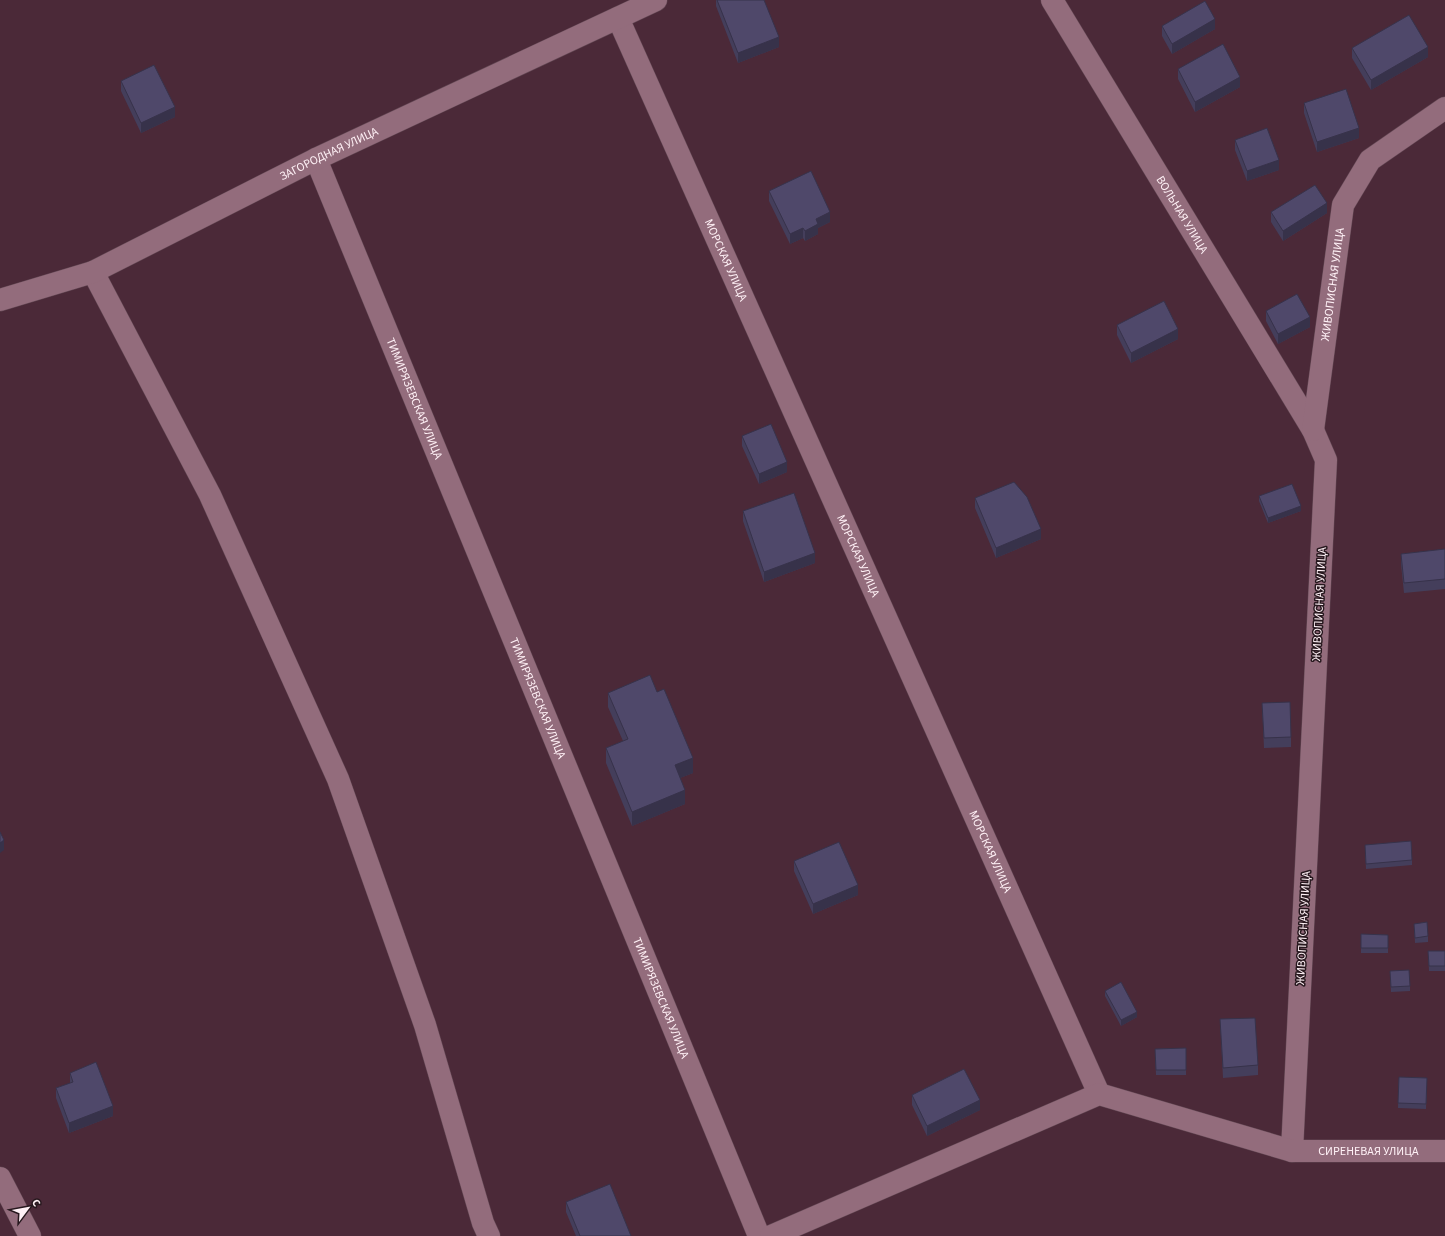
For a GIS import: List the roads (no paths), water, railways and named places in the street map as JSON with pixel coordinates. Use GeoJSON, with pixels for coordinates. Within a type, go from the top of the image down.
{"type":"FeatureCollection","features":[{"type":"Feature","properties":{"kind":"street","name":"ЗАГОРОДНАЯ УЛИЦА"},"geometry":{"type":"LineString","coordinates":[[0,300],[93,272],[316,159],[656,0]]}},
{"type":"Feature","properties":{"kind":"street","name":"ВОЛЬНАЯ УЛИЦА"},"geometry":{"type":"LineString","coordinates":[[1052,0],[1313,430]]}},
{"type":"Feature","properties":{"kind":"street","name":"МОРСКАЯ УЛИЦА"},"geometry":{"type":"LineString","coordinates":[[618,18],[1099,1094]]}},
{"type":"Feature","properties":{"kind":"street","name":"ЖИВОПИСНАЯ УЛИЦА"},"geometry":{"type":"LineString","coordinates":[[1292,1151],[1326,460],[1313,430],[1344,205],[1370,160],[1445,108]]}},
{"type":"Feature","properties":{"kind":"street","name":"ТИМИРЯЗЕВСКАЯ УЛИЦА"},"geometry":{"type":"LineString","coordinates":[[316,159],[759,1236]]}},
{"type":"Feature","properties":{"kind":"street"},"geometry":{"type":"LineString","coordinates":[[93,272],[210,495],[338,779],[425,1025],[483,1223],[490,1236]]}},
{"type":"Feature","properties":{"kind":"street","name":"СИРЕНЕВАЯ УЛИЦА"},"geometry":{"type":"LineString","coordinates":[[1099,1094],[1292,1151],[1445,1151]]}},
{"type":"Feature","properties":{"kind":"street"},"geometry":{"type":"LineString","coordinates":[[771,1236],[1099,1094]]}},
{"type":"Feature","properties":{"kind":"street"},"geometry":{"type":"LineString","coordinates":[[0,1178],[30,1236]]}}]}
